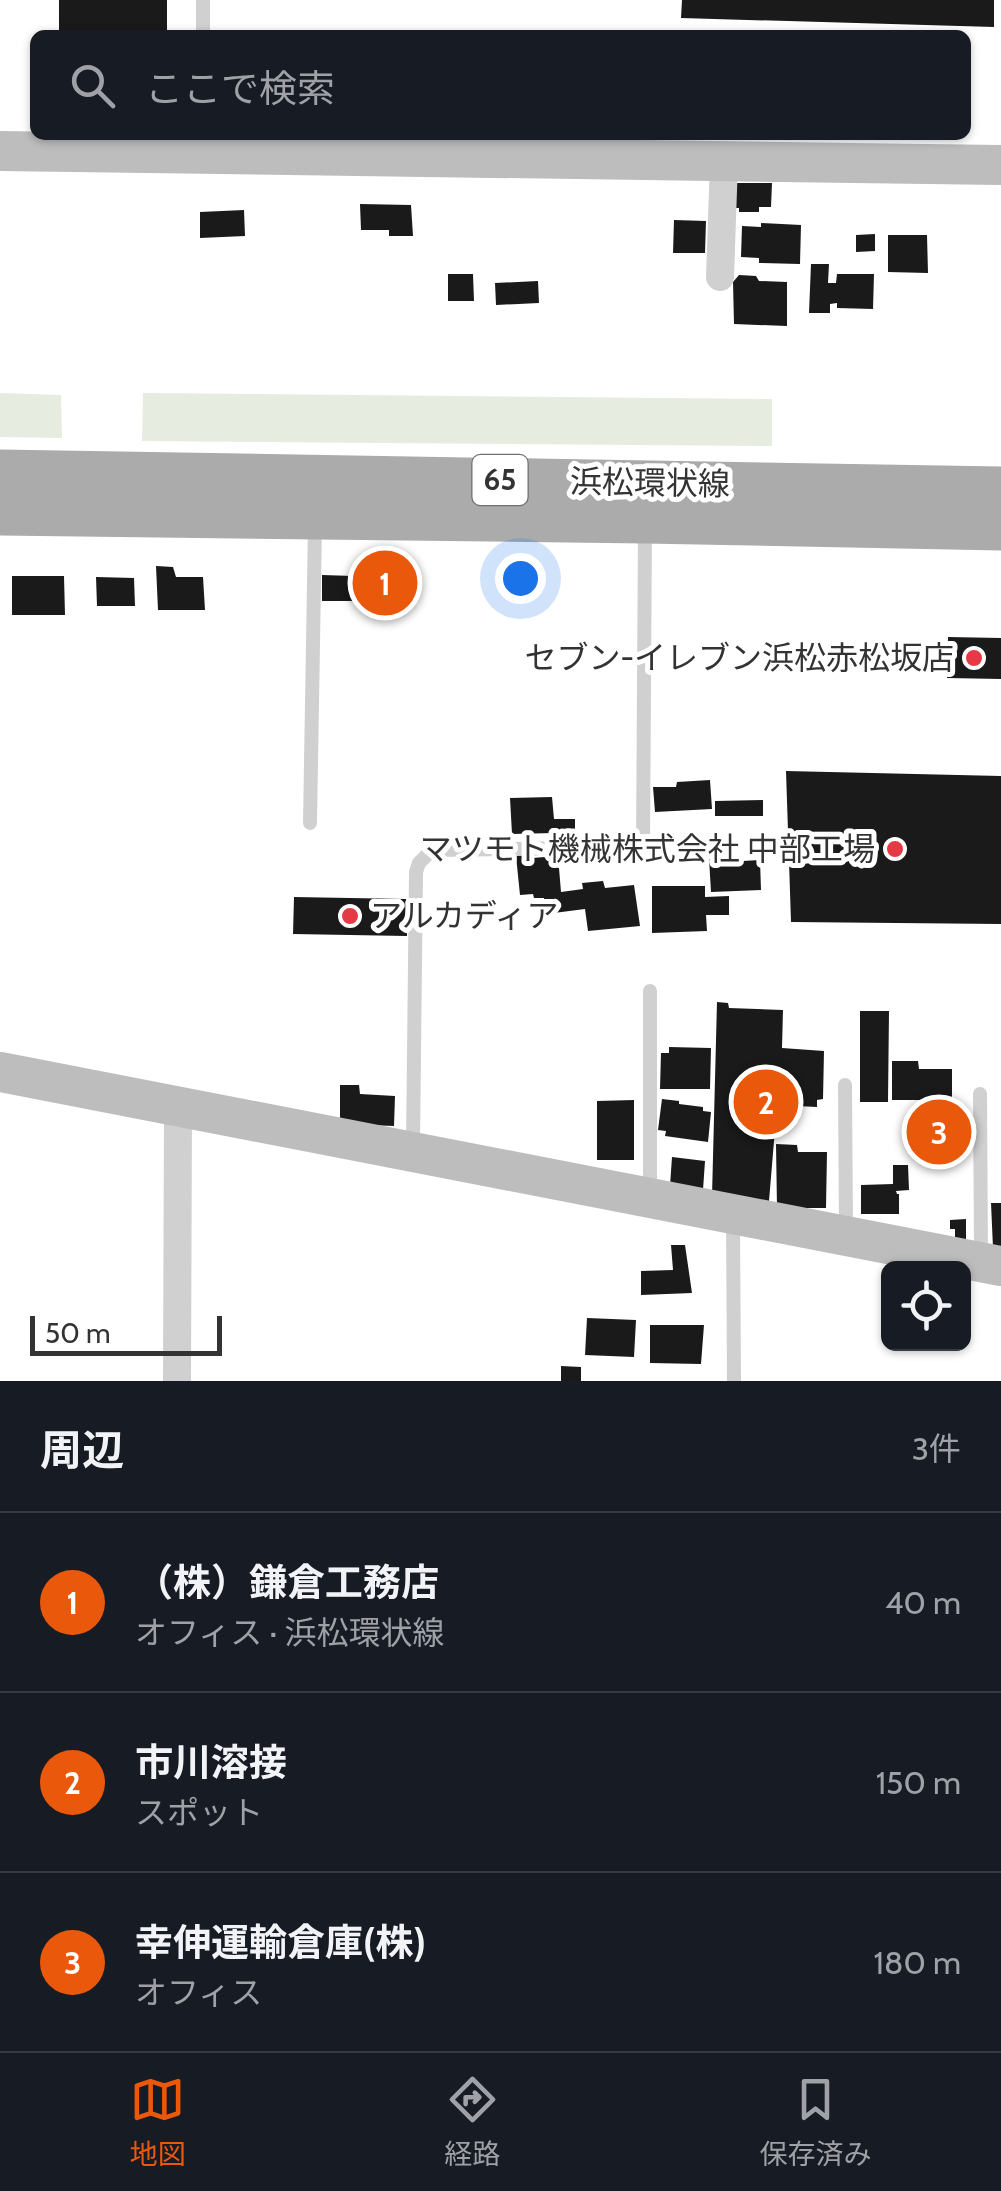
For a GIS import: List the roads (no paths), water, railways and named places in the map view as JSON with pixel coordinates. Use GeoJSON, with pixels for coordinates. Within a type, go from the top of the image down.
{"type":"FeatureCollection","features":[{"type":"Feature","properties":{"kind":"main road","name":"浜松環状線"},"geometry":{"type":"LineString","coordinates":[[0,472],[1001,489]]}},
{"type":"Feature","properties":{"kind":"main road","name":"浜松環状線"},"geometry":{"type":"LineString","coordinates":[[0,513],[1001,528]]}},
{"type":"Feature","properties":{"kind":"street"},"geometry":{"type":"LineString","coordinates":[[0,151],[201,144],[724,161],[1001,164]]}},
{"type":"Feature","properties":{"kind":"street"},"geometry":{"type":"LineString","coordinates":[[720,276],[724,161]]}},
{"type":"Feature","properties":{"kind":"street"},"geometry":{"type":"LineString","coordinates":[[0,1072],[991,1264]]}},
{"type":"Feature","properties":{"kind":"street"},"geometry":{"type":"LineString","coordinates":[[177,1381],[178,1106]]}},
{"type":"Feature","properties":{"kind":"lane"},"geometry":{"type":"LineString","coordinates":[[203,30],[204,0]]}},
{"type":"Feature","properties":{"kind":"lane"},"geometry":{"type":"LineString","coordinates":[[310,823],[315,517]]}},
{"type":"Feature","properties":{"kind":"lane"},"geometry":{"type":"LineString","coordinates":[[412,1152],[419,862],[432,850],[643,847],[645,521]]}},
{"type":"Feature","properties":{"kind":"lane"},"geometry":{"type":"LineString","coordinates":[[650,991],[650,1197]]}},
{"type":"Feature","properties":{"kind":"lane"},"geometry":{"type":"LineString","coordinates":[[845,1085],[846,1236]]}},
{"type":"Feature","properties":{"kind":"lane"},"geometry":{"type":"LineString","coordinates":[[980,1094],[991,1264]]}},
{"type":"Feature","properties":{"kind":"lane"},"geometry":{"type":"LineString","coordinates":[[733,1214],[734,1381]]}},
{"type":"Feature","properties":{"kind":"place","name":"（株）鎌倉工務店"},"geometry":{"type":"Point","coordinates":[385,583]}},
{"type":"Feature","properties":{"kind":"place","name":"セブン-イレブン浜松赤松坂店"},"geometry":{"type":"Point","coordinates":[974,658]}},
{"type":"Feature","properties":{"kind":"place","name":"マツモト機械株式会社 中部工場"},"geometry":{"type":"Point","coordinates":[895,849]}},
{"type":"Feature","properties":{"kind":"place","name":"アルカディア"},"geometry":{"type":"Point","coordinates":[350,916]}},
{"type":"Feature","properties":{"kind":"place","name":"市川溶接"},"geometry":{"type":"Point","coordinates":[766,1102]}},
{"type":"Feature","properties":{"kind":"place","name":"幸伸運輸倉庫(株)"},"geometry":{"type":"Point","coordinates":[939,1132]}}]}
